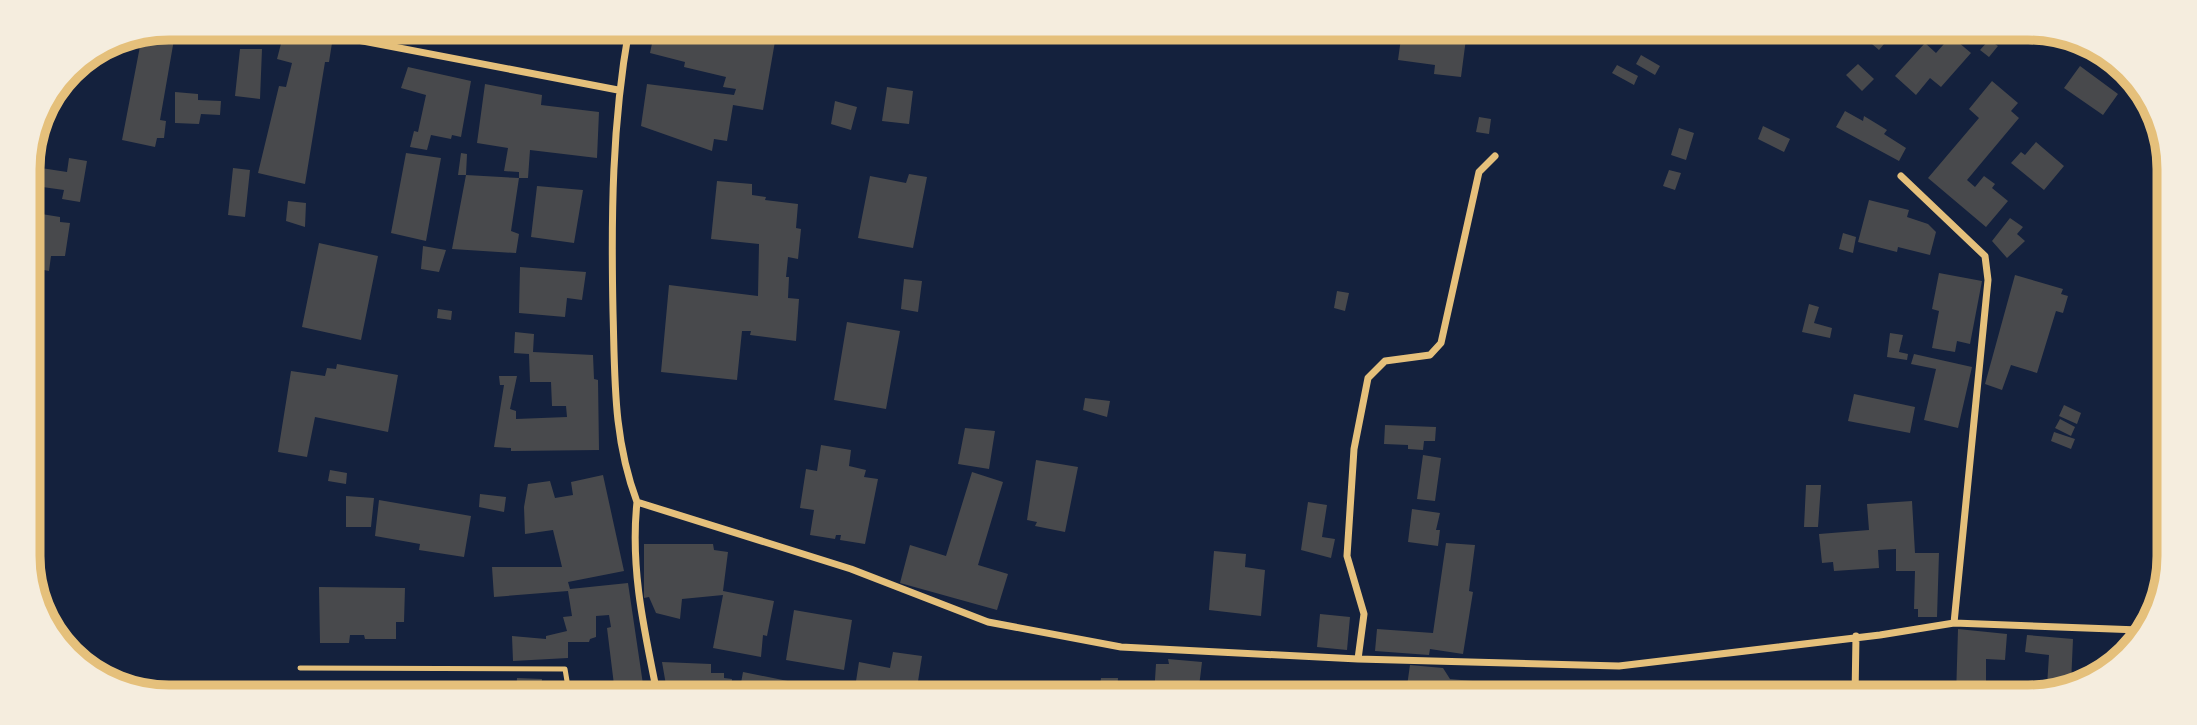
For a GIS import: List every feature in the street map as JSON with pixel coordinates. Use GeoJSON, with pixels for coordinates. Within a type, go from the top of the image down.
{"type":"FeatureCollection","features":[{"type":"Feature","properties":{"kind":"street"},"geometry":{"type":"LineString","coordinates":[[362,41],[618,90]]}},
{"type":"Feature","properties":{"kind":"street"},"geometry":{"type":"LineString","coordinates":[[627,41],[618,90],[612,174],[615,409],[623,464],[637,502],[633,540],[638,599],[655,685]]}},
{"type":"Feature","properties":{"kind":"street"},"geometry":{"type":"LineString","coordinates":[[1358,659],[1364,614],[1347,556],[1354,449],[1368,378],[1385,361],[1430,355],[1441,343],[1479,172],[1495,156]]}},
{"type":"Feature","properties":{"kind":"street"},"geometry":{"type":"LineString","coordinates":[[1901,176],[1985,256],[1988,280],[1954,623]]}},
{"type":"Feature","properties":{"kind":"street"},"geometry":{"type":"LineString","coordinates":[[637,502],[851,569],[988,622],[1121,648],[1358,659],[1619,666],[1954,623],[2133,630]]}},
{"type":"Feature","properties":{"kind":"street"},"geometry":{"type":"LineString","coordinates":[[1856,636],[1857,684]]}},
{"type":"Feature","properties":{"kind":"lane"},"geometry":{"type":"LineString","coordinates":[[300,668],[565,669],[568,685]]}},
{"type":"Feature","properties":{"kind":"building"},"geometry":{"type":"Polygon","coordinates":[[[1401,40],[1466,40],[1461,77],[1434,74],[1435,65],[1398,60],[1401,40]]]}},
{"type":"Feature","properties":{"kind":"building"},"geometry":{"type":"Polygon","coordinates":[[[1867,40],[1887,40],[1879,50],[1867,40]]]}},
{"type":"Feature","properties":{"kind":"building"},"geometry":{"type":"Polygon","coordinates":[[[1947,40],[1956,40],[1971,53],[1941,87],[1930,78],[1916,95],[1895,76],[1925,43],[1936,53],[1947,40]]]}},
{"type":"Feature","properties":{"kind":"building"},"geometry":{"type":"Polygon","coordinates":[[[1989,40],[1998,46],[1989,57],[1980,50],[1989,40]]]}},
{"type":"Feature","properties":{"kind":"building"},"geometry":{"type":"Polygon","coordinates":[[[174,41],[160,120],[166,121],[164,138],[157,138],[155,147],[122,140],[140,44],[174,41]]]}},
{"type":"Feature","properties":{"kind":"building"},"geometry":{"type":"Polygon","coordinates":[[[282,41],[332,43],[329,62],[325,62],[305,184],[258,173],[279,86],[286,87],[292,63],[277,59],[282,41]]]}},
{"type":"Feature","properties":{"kind":"building"},"geometry":{"type":"Polygon","coordinates":[[[653,41],[775,41],[763,110],[733,105],[727,141],[714,139],[712,151],[641,126],[647,84],[734,95],[736,89],[723,87],[726,77],[684,67],[685,62],[650,53],[653,41]]]}},
{"type":"Feature","properties":{"kind":"building"},"geometry":{"type":"Polygon","coordinates":[[[240,49],[262,49],[260,99],[235,96],[240,49]]]}},
{"type":"Feature","properties":{"kind":"building"},"geometry":{"type":"Polygon","coordinates":[[[1641,55],[1660,66],[1655,75],[1636,64],[1641,55]]]}},
{"type":"Feature","properties":{"kind":"building"},"geometry":{"type":"Polygon","coordinates":[[[1858,64],[1874,79],[1862,91],[1846,75],[1858,64]]]}},
{"type":"Feature","properties":{"kind":"building"},"geometry":{"type":"Polygon","coordinates":[[[1617,65],[1638,76],[1634,85],[1612,73],[1617,65]]]}},
{"type":"Feature","properties":{"kind":"building"},"geometry":{"type":"Polygon","coordinates":[[[2080,66],[2118,94],[2103,115],[2064,88],[2080,66]]]}},
{"type":"Feature","properties":{"kind":"building"},"geometry":{"type":"Polygon","coordinates":[[[408,67],[471,81],[461,137],[452,135],[451,139],[431,135],[427,150],[410,147],[414,131],[418,132],[426,95],[401,88],[408,67]]]}},
{"type":"Feature","properties":{"kind":"building"},"geometry":{"type":"Polygon","coordinates":[[[1992,81],[2018,103],[2011,111],[2019,118],[1967,180],[1975,187],[1984,176],[1995,184],[1992,188],[2008,201],[1986,227],[1928,178],[1979,118],[1969,109],[1992,81]]]}},
{"type":"Feature","properties":{"kind":"building"},"geometry":{"type":"Polygon","coordinates":[[[485,84],[542,95],[541,105],[599,112],[597,158],[530,150],[528,178],[519,178],[519,172],[504,171],[508,148],[477,143],[485,84]]]}},
{"type":"Feature","properties":{"kind":"building"},"geometry":{"type":"Polygon","coordinates":[[[887,87],[913,91],[909,124],[882,121],[887,87]]]}},
{"type":"Feature","properties":{"kind":"building"},"geometry":{"type":"Polygon","coordinates":[[[175,92],[198,94],[198,100],[221,101],[220,115],[201,114],[199,124],[175,123],[175,92]]]}},
{"type":"Feature","properties":{"kind":"building"},"geometry":{"type":"Polygon","coordinates":[[[835,101],[857,107],[851,130],[831,124],[835,101]]]}},
{"type":"Feature","properties":{"kind":"building"},"geometry":{"type":"Polygon","coordinates":[[[1845,111],[1863,121],[1864,116],[1887,130],[1884,134],[1906,148],[1899,161],[1836,127],[1845,111]]]}},
{"type":"Feature","properties":{"kind":"building"},"geometry":{"type":"Polygon","coordinates":[[[1479,117],[1491,119],[1489,134],[1476,132],[1479,117]]]}},
{"type":"Feature","properties":{"kind":"building"},"geometry":{"type":"Polygon","coordinates":[[[1763,126],[1790,139],[1784,152],[1758,139],[1763,126]]]}},
{"type":"Feature","properties":{"kind":"building"},"geometry":{"type":"Polygon","coordinates":[[[1679,128],[1694,133],[1686,160],[1671,155],[1679,128]]]}},
{"type":"Feature","properties":{"kind":"building"},"geometry":{"type":"Polygon","coordinates":[[[2036,142],[2064,166],[2044,190],[2011,163],[2021,152],[2025,155],[2036,142]]]}},
{"type":"Feature","properties":{"kind":"building"},"geometry":{"type":"Polygon","coordinates":[[[406,153],[441,158],[426,241],[391,233],[406,153]]]}},
{"type":"Feature","properties":{"kind":"building"},"geometry":{"type":"Polygon","coordinates":[[[461,153],[467,154],[466,175],[458,175],[461,153]]]}},
{"type":"Feature","properties":{"kind":"building"},"geometry":{"type":"Polygon","coordinates":[[[69,158],[87,161],[80,202],[62,199],[64,190],[41,187],[41,168],[67,172],[69,158]]]}},
{"type":"Feature","properties":{"kind":"building"},"geometry":{"type":"Polygon","coordinates":[[[233,168],[250,170],[245,217],[228,215],[233,168]]]}},
{"type":"Feature","properties":{"kind":"building"},"geometry":{"type":"Polygon","coordinates":[[[1669,170],[1681,173],[1675,190],[1663,186],[1669,170]]]}},
{"type":"Feature","properties":{"kind":"building"},"geometry":{"type":"Polygon","coordinates":[[[909,174],[927,177],[913,248],[858,238],[870,176],[906,183],[909,174]]]}},
{"type":"Feature","properties":{"kind":"building"},"geometry":{"type":"Polygon","coordinates":[[[466,175],[519,178],[511,231],[519,234],[516,253],[452,249],[466,175]]]}},
{"type":"Feature","properties":{"kind":"building"},"geometry":{"type":"Polygon","coordinates":[[[717,181],[752,184],[752,195],[766,197],[765,200],[798,204],[796,228],[801,229],[798,259],[788,257],[786,277],[789,277],[788,298],[799,299],[796,341],[750,335],[751,331],[742,331],[737,380],[661,372],[669,285],[758,296],[759,244],[711,239],[717,181]]]}},
{"type":"Feature","properties":{"kind":"building"},"geometry":{"type":"Polygon","coordinates":[[[537,186],[583,190],[574,243],[531,237],[537,186]]]}},
{"type":"Feature","properties":{"kind":"building"},"geometry":{"type":"Polygon","coordinates":[[[1869,200],[1909,210],[1907,217],[1928,224],[1936,232],[1930,255],[1898,247],[1897,252],[1858,242],[1869,200]]]}},
{"type":"Feature","properties":{"kind":"building"},"geometry":{"type":"Polygon","coordinates":[[[288,201],[306,203],[305,227],[286,221],[288,201]]]}},
{"type":"Feature","properties":{"kind":"building"},"geometry":{"type":"Polygon","coordinates":[[[41,214],[60,217],[60,222],[70,223],[65,256],[51,256],[49,271],[41,269],[41,214]]]}},
{"type":"Feature","properties":{"kind":"building"},"geometry":{"type":"Polygon","coordinates":[[[2010,218],[2023,227],[2017,234],[2025,241],[2007,258],[1992,241],[2010,218]]]}},
{"type":"Feature","properties":{"kind":"building"},"geometry":{"type":"Polygon","coordinates":[[[1843,233],[1856,237],[1853,253],[1839,249],[1843,233]]]}},
{"type":"Feature","properties":{"kind":"building"},"geometry":{"type":"Polygon","coordinates":[[[319,243],[378,256],[361,340],[302,327],[319,243]]]}},
{"type":"Feature","properties":{"kind":"building"},"geometry":{"type":"Polygon","coordinates":[[[423,246],[446,250],[439,272],[421,269],[423,246]]]}},
{"type":"Feature","properties":{"kind":"building"},"geometry":{"type":"Polygon","coordinates":[[[520,267],[586,272],[582,300],[567,298],[565,317],[519,313],[520,267]]]}},
{"type":"Feature","properties":{"kind":"building"},"geometry":{"type":"Polygon","coordinates":[[[1939,273],[1982,281],[1970,344],[1957,341],[1955,352],[1932,348],[1939,311],[1932,309],[1939,273]]]}},
{"type":"Feature","properties":{"kind":"building"},"geometry":{"type":"Polygon","coordinates":[[[2015,275],[2063,289],[2061,294],[2068,296],[2063,313],[2056,311],[2037,373],[2011,365],[2002,390],[1985,384],[2015,275]]]}},
{"type":"Feature","properties":{"kind":"building"},"geometry":{"type":"Polygon","coordinates":[[[904,279],[922,281],[918,312],[901,309],[904,279]]]}},
{"type":"Feature","properties":{"kind":"building"},"geometry":{"type":"Polygon","coordinates":[[[1337,291],[1349,293],[1345,311],[1334,308],[1337,291]]]}},
{"type":"Feature","properties":{"kind":"building"},"geometry":{"type":"Polygon","coordinates":[[[1809,304],[1819,307],[1814,323],[1832,328],[1830,338],[1802,332],[1809,304]]]}},
{"type":"Feature","properties":{"kind":"building"},"geometry":{"type":"Polygon","coordinates":[[[438,309],[452,311],[451,320],[437,318],[438,309]]]}},
{"type":"Feature","properties":{"kind":"building"},"geometry":{"type":"Polygon","coordinates":[[[847,322],[900,331],[886,409],[834,400],[847,322]]]}},
{"type":"Feature","properties":{"kind":"building"},"geometry":{"type":"Polygon","coordinates":[[[515,332],[534,334],[533,352],[593,355],[594,379],[598,380],[599,450],[511,451],[511,448],[494,447],[504,385],[500,385],[499,376],[517,376],[510,409],[516,411],[516,419],[567,417],[566,406],[552,406],[551,382],[530,382],[529,354],[514,353],[515,332]]]}},
{"type":"Feature","properties":{"kind":"building"},"geometry":{"type":"Polygon","coordinates":[[[1890,333],[1903,335],[1899,352],[1908,354],[1907,360],[1887,357],[1890,333]]]}},
{"type":"Feature","properties":{"kind":"building"},"geometry":{"type":"Polygon","coordinates":[[[1914,354],[1972,367],[1958,428],[1924,420],[1936,369],[1911,364],[1914,354]]]}},
{"type":"Feature","properties":{"kind":"building"},"geometry":{"type":"Polygon","coordinates":[[[337,364],[398,375],[388,432],[315,417],[307,457],[278,452],[291,371],[325,376],[327,368],[336,369],[337,364]]]}},
{"type":"Feature","properties":{"kind":"building"},"geometry":{"type":"Polygon","coordinates":[[[1854,394],[1915,407],[1910,433],[1848,421],[1854,394]]]}},
{"type":"Feature","properties":{"kind":"building"},"geometry":{"type":"Polygon","coordinates":[[[1085,398],[1110,401],[1107,417],[1083,410],[1085,398]]]}},
{"type":"Feature","properties":{"kind":"building"},"geometry":{"type":"Polygon","coordinates":[[[2064,405],[2081,413],[2077,424],[2059,416],[2064,405]]]}},
{"type":"Feature","properties":{"kind":"building"},"geometry":{"type":"Polygon","coordinates":[[[2060,419],[2075,427],[2071,436],[2055,428],[2060,419]]]}},
{"type":"Feature","properties":{"kind":"building"},"geometry":{"type":"Polygon","coordinates":[[[1385,425],[1436,427],[1435,441],[1424,441],[1423,450],[1408,449],[1408,445],[1384,444],[1385,425]]]}},
{"type":"Feature","properties":{"kind":"building"},"geometry":{"type":"Polygon","coordinates":[[[965,428],[995,431],[989,469],[958,464],[965,428]]]}},
{"type":"Feature","properties":{"kind":"building"},"geometry":{"type":"Polygon","coordinates":[[[2054,432],[2075,439],[2071,449],[2051,441],[2054,432]]]}},
{"type":"Feature","properties":{"kind":"building"},"geometry":{"type":"Polygon","coordinates":[[[821,445],[851,450],[849,466],[866,470],[864,477],[878,479],[865,544],[840,540],[841,535],[836,535],[835,539],[810,535],[814,510],[800,508],[806,469],[817,471],[821,445]]]}},
{"type":"Feature","properties":{"kind":"building"},"geometry":{"type":"Polygon","coordinates":[[[1423,455],[1441,458],[1435,501],[1417,499],[1423,455]]]}},
{"type":"Feature","properties":{"kind":"building"},"geometry":{"type":"Polygon","coordinates":[[[1036,460],[1078,467],[1065,532],[1035,526],[1037,522],[1027,520],[1036,460]]]}},
{"type":"Feature","properties":{"kind":"building"},"geometry":{"type":"Polygon","coordinates":[[[330,470],[347,473],[346,484],[328,481],[330,470]]]}},
{"type":"Feature","properties":{"kind":"building"},"geometry":{"type":"Polygon","coordinates":[[[972,472],[1003,482],[978,565],[1008,574],[997,610],[900,583],[910,545],[946,556],[972,472]]]}},
{"type":"Feature","properties":{"kind":"building"},"geometry":{"type":"Polygon","coordinates":[[[603,475],[624,571],[568,582],[570,589],[628,583],[643,685],[614,685],[607,628],[611,627],[609,615],[596,616],[596,637],[589,642],[568,642],[568,658],[513,661],[512,636],[546,639],[546,636],[567,631],[563,617],[572,616],[568,591],[494,597],[492,567],[562,567],[553,530],[525,534],[524,507],[528,484],[550,481],[555,498],[573,495],[571,482],[603,475]]]}},
{"type":"Feature","properties":{"kind":"building"},"geometry":{"type":"Polygon","coordinates":[[[1806,485],[1821,485],[1818,527],[1804,527],[1806,485]]]}},
{"type":"Feature","properties":{"kind":"building"},"geometry":{"type":"Polygon","coordinates":[[[480,494],[506,497],[504,512],[479,507],[480,494]]]}},
{"type":"Feature","properties":{"kind":"building"},"geometry":{"type":"Polygon","coordinates":[[[346,496],[374,498],[371,527],[346,527],[346,496]]]}},
{"type":"Feature","properties":{"kind":"building"},"geometry":{"type":"Polygon","coordinates":[[[379,500],[471,516],[464,557],[419,550],[420,544],[375,536],[379,500]]]}},
{"type":"Feature","properties":{"kind":"building"},"geometry":{"type":"Polygon","coordinates":[[[1912,501],[1915,553],[1939,553],[1937,617],[1918,617],[1918,609],[1914,609],[1915,571],[1896,571],[1896,549],[1878,550],[1879,568],[1834,571],[1833,562],[1822,563],[1819,534],[1869,530],[1867,504],[1912,501]]]}},
{"type":"Feature","properties":{"kind":"building"},"geometry":{"type":"Polygon","coordinates":[[[1308,502],[1327,505],[1322,537],[1335,539],[1331,558],[1301,550],[1308,502]]]}},
{"type":"Feature","properties":{"kind":"building"},"geometry":{"type":"Polygon","coordinates":[[[1412,509],[1440,513],[1436,530],[1440,530],[1438,546],[1408,542],[1412,509]]]}},
{"type":"Feature","properties":{"kind":"building"},"geometry":{"type":"Polygon","coordinates":[[[1446,543],[1475,545],[1469,591],[1473,592],[1463,654],[1430,649],[1429,655],[1375,651],[1377,629],[1433,633],[1446,543]]]}},
{"type":"Feature","properties":{"kind":"building"},"geometry":{"type":"Polygon","coordinates":[[[644,544],[713,544],[714,550],[728,552],[723,591],[774,601],[767,636],[763,635],[761,657],[713,648],[723,595],[682,599],[680,619],[656,613],[649,597],[644,598],[644,544]]]}},
{"type":"Feature","properties":{"kind":"building"},"geometry":{"type":"Polygon","coordinates":[[[1214,551],[1246,554],[1245,567],[1265,570],[1261,616],[1209,610],[1214,551]]]}},
{"type":"Feature","properties":{"kind":"building"},"geometry":{"type":"Polygon","coordinates":[[[319,587],[405,588],[404,622],[396,622],[396,639],[365,639],[364,635],[350,635],[349,643],[320,643],[319,587]]]}},
{"type":"Feature","properties":{"kind":"building"},"geometry":{"type":"Polygon","coordinates":[[[794,610],[852,620],[844,670],[786,660],[794,610]]]}},
{"type":"Feature","properties":{"kind":"building"},"geometry":{"type":"Polygon","coordinates":[[[1320,614],[1350,617],[1347,650],[1317,647],[1320,614]]]}},
{"type":"Feature","properties":{"kind":"building"},"geometry":{"type":"Polygon","coordinates":[[[1958,629],[2007,634],[2005,660],[1986,659],[1986,684],[1956,684],[1958,629]]]}},
{"type":"Feature","properties":{"kind":"building"},"geometry":{"type":"Polygon","coordinates":[[[2027,635],[2073,639],[2071,677],[2047,683],[2049,655],[2025,652],[2027,635]]]}},
{"type":"Feature","properties":{"kind":"building"},"geometry":{"type":"Polygon","coordinates":[[[893,652],[922,656],[917,685],[855,685],[859,662],[890,668],[893,652]]]}},
{"type":"Feature","properties":{"kind":"building"},"geometry":{"type":"Polygon","coordinates":[[[1168,659],[1202,662],[1199,684],[1155,684],[1156,664],[1169,664],[1168,659]]]}},
{"type":"Feature","properties":{"kind":"building"},"geometry":{"type":"Polygon","coordinates":[[[662,662],[711,664],[711,673],[724,673],[724,678],[732,679],[732,685],[666,685],[662,662]]]}},
{"type":"Feature","properties":{"kind":"building"},"geometry":{"type":"Polygon","coordinates":[[[1410,665],[1443,668],[1450,679],[1484,682],[1484,684],[1407,684],[1410,665]]]}},
{"type":"Feature","properties":{"kind":"building"},"geometry":{"type":"Polygon","coordinates":[[[743,672],[806,685],[741,685],[743,672]]]}},
{"type":"Feature","properties":{"kind":"building"},"geometry":{"type":"Polygon","coordinates":[[[517,678],[542,679],[542,685],[517,685],[517,678]]]}},
{"type":"Feature","properties":{"kind":"building"},"geometry":{"type":"Polygon","coordinates":[[[1101,678],[1118,678],[1118,684],[1100,685],[1101,678]]]}}]}
